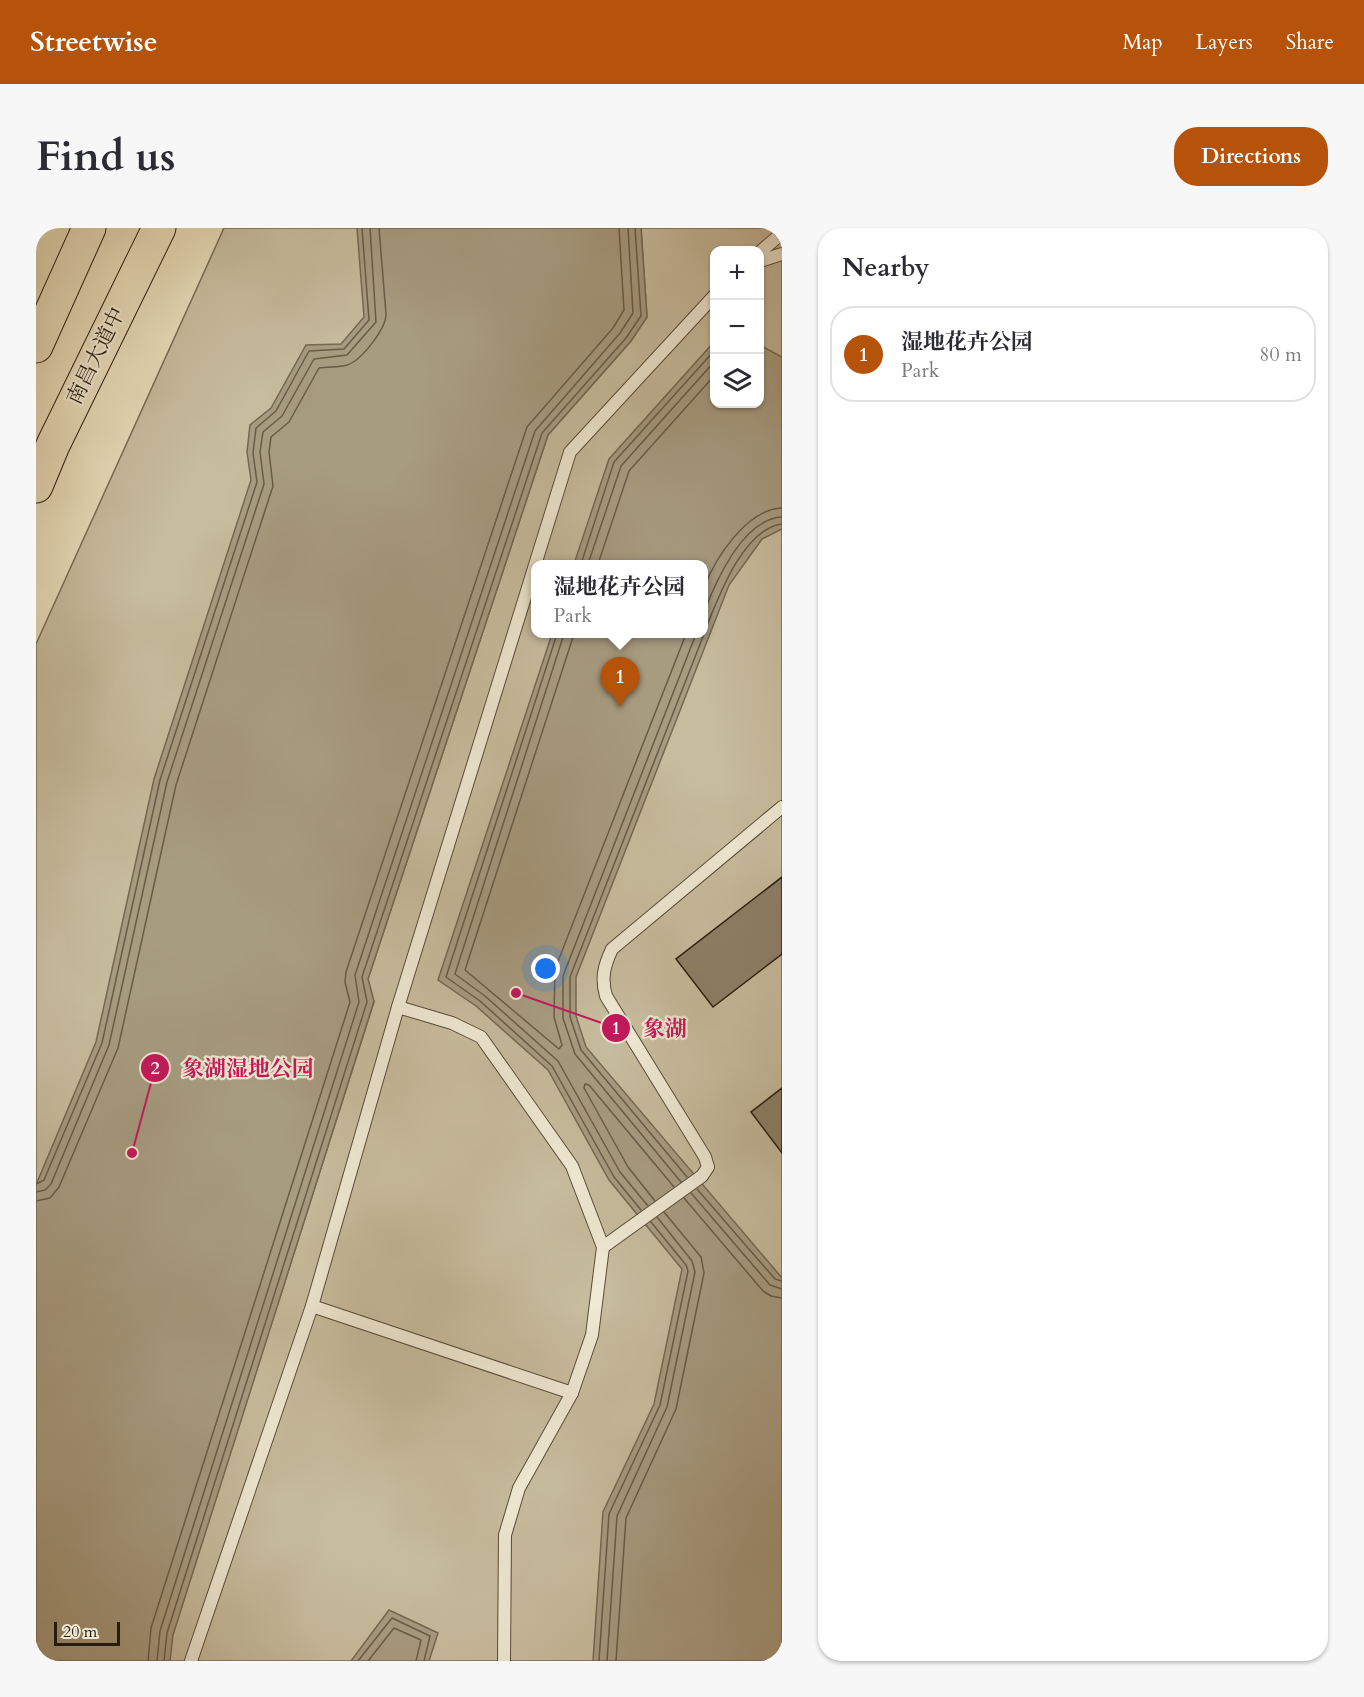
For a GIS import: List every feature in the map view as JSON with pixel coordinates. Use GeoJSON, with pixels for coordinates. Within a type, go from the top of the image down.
{"type":"FeatureCollection","features":[{"type":"Feature","properties":{"kind":"highway"},"geometry":{"type":"LineString","coordinates":[[36,346],[89,228]]}},
{"type":"Feature","properties":{"kind":"highway","name":"南昌大道中"},"geometry":{"type":"LineString","coordinates":[[36,486],[53,445],[159,228]]}},
{"type":"Feature","properties":{"kind":"lane"},"geometry":{"type":"LineString","coordinates":[[764,248],[782,233]]}},
{"type":"Feature","properties":{"kind":"lane"},"geometry":{"type":"LineString","coordinates":[[764,259],[782,254]]}},
{"type":"Feature","properties":{"kind":"lane"},"geometry":{"type":"LineString","coordinates":[[537,560],[570,452],[710,300]]}},
{"type":"Feature","properties":{"kind":"lane"},"geometry":{"type":"LineString","coordinates":[[191,1661],[312,1306],[398,1007],[531,578]]}},
{"type":"Feature","properties":{"kind":"lane"},"geometry":{"type":"LineString","coordinates":[[603,1247],[702,1176],[708,1167],[705,1157],[606,996],[602,980],[605,964],[612,949],[782,807]]}},
{"type":"Feature","properties":{"kind":"lane"},"geometry":{"type":"LineString","coordinates":[[398,1007],[452,1023],[481,1037],[572,1166],[603,1247],[592,1335],[572,1393],[519,1488],[505,1535],[504,1661]]}},
{"type":"Feature","properties":{"kind":"lane"},"geometry":{"type":"LineString","coordinates":[[312,1306],[572,1393]]}},
{"type":"Feature","properties":{"kind":"shaded area"},"geometry":{"type":"Polygon","coordinates":[[[224,228],[561,228],[36,1661],[36,644],[224,228]]]}},
{"type":"Feature","properties":{"kind":"shaded area"},"geometry":{"type":"Polygon","coordinates":[[[641,228],[782,228],[782,1661],[164,1661],[374,1002],[368,979],[548,435],[631,341],[647,317],[641,228]]]}},
{"type":"Feature","properties":{"kind":"water"},"geometry":{"type":"Polygon","coordinates":[[[357,228],[641,228],[647,317],[631,341],[548,435],[368,979],[374,1001],[173,1635],[170,1661],[36,1661],[36,1185],[96,1042],[154,779],[251,480],[247,452],[250,425],[271,408],[306,345],[341,344],[364,317],[357,228]]]}},
{"type":"Feature","properties":{"kind":"water"},"geometry":{"type":"Polygon","coordinates":[[[710,346],[710,408],[764,408],[764,347],[782,357],[782,529],[762,539],[729,585],[576,977],[576,1016],[586,1047],[782,1278],[782,1661],[593,1661],[603,1512],[654,1404],[682,1269],[609,1180],[548,1070],[476,1006],[438,980],[551,638],[708,638],[708,560],[575,560],[609,459],[710,346]]]}},
{"type":"Feature","properties":{"kind":"water"},"geometry":{"type":"Polygon","coordinates":[[[389,1610],[438,1633],[429,1661],[351,1661],[389,1610]]]}},
{"type":"Feature","properties":{"kind":"building"},"geometry":{"type":"Polygon","coordinates":[[[782,877],[782,954],[713,1007],[676,959],[782,877]]]}},
{"type":"Feature","properties":{"kind":"building"},"geometry":{"type":"Polygon","coordinates":[[[782,1088],[782,1153],[751,1112],[782,1088]]]}},
{"type":"Feature","properties":{"kind":"place","name":"湿地花卉公园"},"geometry":{"type":"Point","coordinates":[620,707]}},
{"type":"Feature","properties":{"kind":"place","name":"象湖"},"geometry":{"type":"Point","coordinates":[516,993]}},
{"type":"Feature","properties":{"kind":"place","name":"象湖湿地公园"},"geometry":{"type":"Point","coordinates":[132,1153]}}]}
